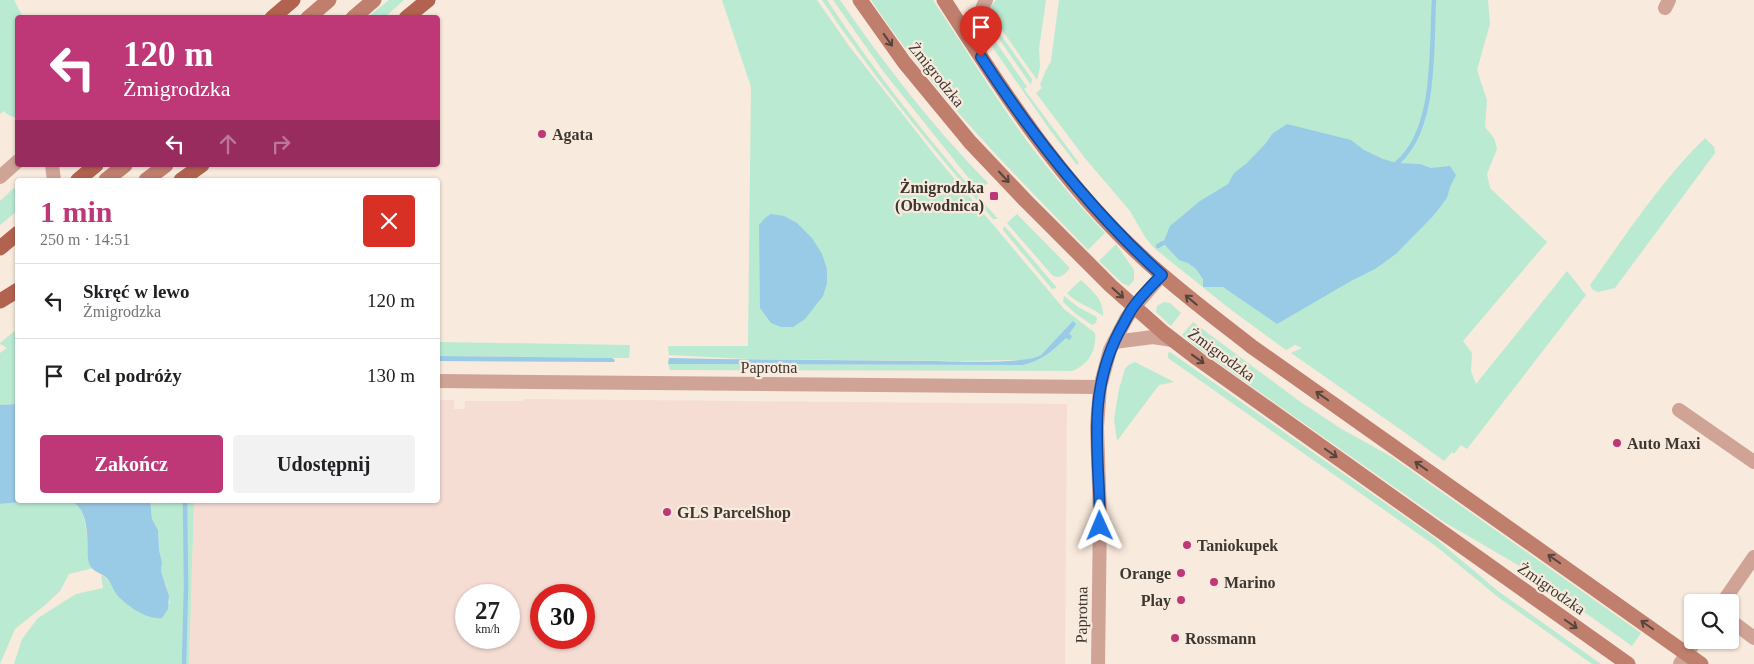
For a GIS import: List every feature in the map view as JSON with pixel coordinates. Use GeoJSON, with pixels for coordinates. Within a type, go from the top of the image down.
{"type":"FeatureCollection","features":[{"type":"Feature","properties":{"kind":"main road"},"geometry":{"type":"LineString","coordinates":[[276,15],[293,0]]}},
{"type":"Feature","properties":{"kind":"main road"},"geometry":{"type":"LineString","coordinates":[[312,15],[330,0]]}},
{"type":"Feature","properties":{"kind":"main road"},"geometry":{"type":"LineString","coordinates":[[356,15],[374,0]]}},
{"type":"Feature","properties":{"kind":"main road"},"geometry":{"type":"LineString","coordinates":[[410,15],[428,0]]}},
{"type":"Feature","properties":{"kind":"main road","name":"Żmigrodzka"},"geometry":{"type":"LineString","coordinates":[[860,0],[904,62],[970,142],[1083,259],[1172,340],[1628,664]]}},
{"type":"Feature","properties":{"kind":"main road","name":"Żmigrodzka"},"geometry":{"type":"LineString","coordinates":[[944,0],[1035,136],[1070,180],[1119,234],[1162,275],[1251,346],[1683,659],[1701,664]]}},
{"type":"Feature","properties":{"kind":"main road"},"geometry":{"type":"LineString","coordinates":[[80,178],[94,167]]}},
{"type":"Feature","properties":{"kind":"main road"},"geometry":{"type":"LineString","coordinates":[[109,178],[122,167]]}},
{"type":"Feature","properties":{"kind":"main road"},"geometry":{"type":"LineString","coordinates":[[149,178],[163,167]]}},
{"type":"Feature","properties":{"kind":"main road"},"geometry":{"type":"LineString","coordinates":[[184,178],[199,167]]}},
{"type":"Feature","properties":{"kind":"main road"},"geometry":{"type":"LineString","coordinates":[[0,248],[15,236]]}},
{"type":"Feature","properties":{"kind":"main road"},"geometry":{"type":"LineString","coordinates":[[0,253],[15,245]]}},
{"type":"Feature","properties":{"kind":"main road"},"geometry":{"type":"LineString","coordinates":[[0,300],[15,287]]}},
{"type":"Feature","properties":{"kind":"main road"},"geometry":{"type":"LineString","coordinates":[[0,300],[15,292]]}},
{"type":"Feature","properties":{"kind":"street"},"geometry":{"type":"LineString","coordinates":[[981,57],[977,23],[986,0]]}},
{"type":"Feature","properties":{"kind":"street"},"geometry":{"type":"LineString","coordinates":[[0,177],[15,164]]}},
{"type":"Feature","properties":{"kind":"street","name":"Paprotna"},"geometry":{"type":"LineString","coordinates":[[1098,664],[1100,516],[1097,427],[1100,387],[1104,369],[1114,342],[1134,307],[1162,275]]}},
{"type":"Feature","properties":{"kind":"street"},"geometry":{"type":"LineString","coordinates":[[1114,342],[1153,337],[1172,340]]}},
{"type":"Feature","properties":{"kind":"street","name":"Paprotna"},"geometry":{"type":"LineString","coordinates":[[440,381],[1100,387]]}},
{"type":"Feature","properties":{"kind":"street"},"geometry":{"type":"LineString","coordinates":[[1679,410],[1754,462]]}},
{"type":"Feature","properties":{"kind":"street"},"geometry":{"type":"LineString","coordinates":[[1729,594],[1754,557]]}},
{"type":"Feature","properties":{"kind":"street"},"geometry":{"type":"LineString","coordinates":[[1739,627],[1754,638]]}},
{"type":"Feature","properties":{"kind":"shaded area"},"geometry":{"type":"Polygon","coordinates":[[[523,399],[1067,404],[1065,664],[189,664],[194,503],[440,503],[440,400],[454,400],[454,409],[465,409],[465,401],[523,401],[523,399]]]}},
{"type":"Feature","properties":{"kind":"green space"},"geometry":{"type":"Polygon","coordinates":[[[0,0],[14,0],[22,15],[15,15],[15,117],[3,111],[0,114],[0,0]]]}},
{"type":"Feature","properties":{"kind":"green space"},"geometry":{"type":"Polygon","coordinates":[[[389,0],[404,0],[387,15],[370,15],[389,0]]]}},
{"type":"Feature","properties":{"kind":"green space"},"geometry":{"type":"Polygon","coordinates":[[[722,0],[817,0],[849,46],[937,158],[1064,309],[1095,333],[1093,351],[1083,365],[1072,371],[670,370],[668,364],[1023,365],[1036,361],[1046,355],[1066,337],[1069,339],[1068,335],[1053,343],[1037,358],[1024,360],[747,359],[669,355],[668,346],[748,346],[751,87],[722,0]]]}},
{"type":"Feature","properties":{"kind":"green space"},"geometry":{"type":"Polygon","coordinates":[[[822,0],[827,0],[846,29],[909,112],[998,219],[993,219],[904,112],[822,0]]]}},
{"type":"Feature","properties":{"kind":"green space"},"geometry":{"type":"Polygon","coordinates":[[[833,0],[840,0],[910,95],[988,183],[979,191],[883,71],[833,0]]]}},
{"type":"Feature","properties":{"kind":"green space"},"geometry":{"type":"Polygon","coordinates":[[[871,0],[933,0],[994,94],[1033,149],[1105,233],[1088,250],[946,99],[871,0]]]}},
{"type":"Feature","properties":{"kind":"green space"},"geometry":{"type":"Polygon","coordinates":[[[996,0],[1046,0],[1039,49],[1040,67],[1037,80],[988,10],[996,0]]]}},
{"type":"Feature","properties":{"kind":"green space"},"geometry":{"type":"Polygon","coordinates":[[[1059,0],[1488,0],[1490,24],[1477,70],[1487,100],[1485,127],[1494,138],[1497,149],[1487,174],[1490,188],[1547,242],[1463,341],[1472,353],[1471,371],[1476,384],[1567,271],[1586,295],[1467,449],[1461,445],[1454,454],[1452,452],[1444,461],[1291,353],[1302,348],[1295,345],[1286,350],[1230,309],[1154,248],[1145,237],[1130,211],[1084,157],[1036,93],[1042,88],[1040,85],[1051,61],[1059,0]]]}},
{"type":"Feature","properties":{"kind":"green space"},"geometry":{"type":"Polygon","coordinates":[[[988,23],[994,25],[1032,79],[1031,85],[988,23]]]}},
{"type":"Feature","properties":{"kind":"green space"},"geometry":{"type":"Polygon","coordinates":[[[984,25],[1027,87],[1024,89],[1079,163],[1077,165],[1050,130],[993,48],[984,25]]]}},
{"type":"Feature","properties":{"kind":"green space"},"geometry":{"type":"Polygon","coordinates":[[[1705,138],[1714,147],[1715,153],[1615,288],[1598,292],[1592,289],[1590,285],[1644,209],[1673,172],[1705,138]]]}},
{"type":"Feature","properties":{"kind":"green space"},"geometry":{"type":"Polygon","coordinates":[[[15,187],[15,213],[0,225],[0,201],[15,187]]]}},
{"type":"Feature","properties":{"kind":"green space"},"geometry":{"type":"Polygon","coordinates":[[[1017,214],[1070,268],[1060,277],[1052,275],[1007,223],[1017,214]]]}},
{"type":"Feature","properties":{"kind":"green space"},"geometry":{"type":"Polygon","coordinates":[[[1004,226],[1057,288],[1052,289],[1003,230],[1004,226]]]}},
{"type":"Feature","properties":{"kind":"green space"},"geometry":{"type":"Polygon","coordinates":[[[1116,244],[1134,270],[1134,280],[1129,286],[1122,283],[1099,261],[1116,244]]]}},
{"type":"Feature","properties":{"kind":"green space"},"geometry":{"type":"Polygon","coordinates":[[[1081,280],[1099,300],[1102,305],[1103,316],[1075,300],[1067,293],[1081,280]]]}},
{"type":"Feature","properties":{"kind":"green space"},"geometry":{"type":"Polygon","coordinates":[[[1064,296],[1078,307],[1095,316],[1097,318],[1096,323],[1092,325],[1076,314],[1063,302],[1064,296]]]}},
{"type":"Feature","properties":{"kind":"green space"},"geometry":{"type":"Polygon","coordinates":[[[1164,302],[1170,303],[1181,313],[1171,326],[1156,312],[1157,306],[1164,302]]]}},
{"type":"Feature","properties":{"kind":"green space"},"geometry":{"type":"Polygon","coordinates":[[[1193,322],[1302,403],[1340,428],[1392,457],[1641,633],[1632,646],[1518,565],[1444,522],[1197,348],[1182,335],[1193,322]]]}},
{"type":"Feature","properties":{"kind":"green space"},"geometry":{"type":"Polygon","coordinates":[[[15,331],[15,404],[0,405],[0,353],[7,348],[0,343],[15,331]]]}},
{"type":"Feature","properties":{"kind":"green space"},"geometry":{"type":"Polygon","coordinates":[[[440,342],[630,345],[629,358],[440,356],[440,342]]]}},
{"type":"Feature","properties":{"kind":"green space"},"geometry":{"type":"Polygon","coordinates":[[[1170,352],[1435,538],[1498,591],[1601,664],[1592,664],[1498,597],[1437,547],[1168,358],[1168,353],[1170,352]]]}},
{"type":"Feature","properties":{"kind":"green space"},"geometry":{"type":"Polygon","coordinates":[[[1135,362],[1174,382],[1159,385],[1117,441],[1114,419],[1119,389],[1125,369],[1128,365],[1135,362]]]}},
{"type":"Feature","properties":{"kind":"green space"},"geometry":{"type":"Polygon","coordinates":[[[150,503],[194,503],[189,664],[14,664],[22,639],[38,618],[76,594],[103,588],[101,575],[108,580],[120,598],[130,606],[141,613],[160,618],[170,602],[161,571],[162,562],[158,530],[152,519],[150,503]]]}},
{"type":"Feature","properties":{"kind":"green space"},"geometry":{"type":"Polygon","coordinates":[[[0,504],[76,504],[84,518],[89,563],[93,568],[69,574],[60,591],[15,629],[0,664],[0,504]]]}},
{"type":"Feature","properties":{"kind":"water"},"geometry":{"type":"Polygon","coordinates":[[[1287,124],[1351,140],[1364,150],[1397,163],[1420,164],[1431,168],[1450,166],[1456,175],[1447,198],[1434,215],[1396,254],[1375,269],[1277,324],[1223,287],[1203,287],[1203,279],[1196,269],[1188,263],[1179,260],[1163,243],[1170,226],[1200,201],[1228,184],[1234,173],[1247,163],[1272,134],[1287,124]]]}},
{"type":"Feature","properties":{"kind":"water"},"geometry":{"type":"Polygon","coordinates":[[[771,214],[784,216],[797,223],[812,238],[822,254],[827,269],[827,283],[823,296],[805,319],[793,327],[781,327],[771,323],[760,308],[759,225],[771,214]]]}},
{"type":"Feature","properties":{"kind":"water"},"geometry":{"type":"Polygon","coordinates":[[[1073,321],[1076,324],[1069,334],[1072,336],[1070,340],[1066,338],[1046,355],[1036,361],[1023,365],[668,364],[669,358],[969,362],[1019,360],[1041,355],[1073,321]]]}},
{"type":"Feature","properties":{"kind":"water"},"geometry":{"type":"Polygon","coordinates":[[[440,356],[612,358],[615,360],[614,362],[440,361],[440,356]]]}},
{"type":"Feature","properties":{"kind":"water"},"geometry":{"type":"Polygon","coordinates":[[[15,404],[15,503],[0,504],[0,405],[15,404]]]}},
{"type":"Feature","properties":{"kind":"water"},"geometry":{"type":"Polygon","coordinates":[[[74,503],[150,503],[152,519],[158,530],[162,562],[161,571],[169,596],[168,609],[162,618],[144,615],[126,604],[117,595],[107,578],[91,567],[88,559],[86,526],[81,510],[74,503]]]}},
{"type":"Feature","properties":{"kind":"waterway"},"geometry":{"type":"LineString","coordinates":[[1397,163],[1410,148],[1419,130],[1425,109],[1432,64],[1434,0]]}},
{"type":"Feature","properties":{"kind":"waterway"},"geometry":{"type":"LineString","coordinates":[[1158,246],[1163,243]]}},
{"type":"Feature","properties":{"kind":"waterway"},"geometry":{"type":"LineString","coordinates":[[184,664],[185,503]]}},
{"type":"Feature","properties":{"kind":"place","name":"Agata"},"geometry":{"type":"Point","coordinates":[542,134]}},
{"type":"Feature","properties":{"kind":"place","name":"Żmigrodzka (Obwodnica)"},"geometry":{"type":"Point","coordinates":[994,196]}},
{"type":"Feature","properties":{"kind":"place","name":"Auto Maxi"},"geometry":{"type":"Point","coordinates":[1617,443]}},
{"type":"Feature","properties":{"kind":"place","name":"GLS ParcelShop"},"geometry":{"type":"Point","coordinates":[667,512]}},
{"type":"Feature","properties":{"kind":"place","name":"Taniokupek"},"geometry":{"type":"Point","coordinates":[1187,545]}},
{"type":"Feature","properties":{"kind":"place","name":"Orange"},"geometry":{"type":"Point","coordinates":[1181,573]}},
{"type":"Feature","properties":{"kind":"place","name":"Marino"},"geometry":{"type":"Point","coordinates":[1214,582]}},
{"type":"Feature","properties":{"kind":"place","name":"Play"},"geometry":{"type":"Point","coordinates":[1181,600]}},
{"type":"Feature","properties":{"kind":"place","name":"Rossmann"},"geometry":{"type":"Point","coordinates":[1175,638]}},
{"type":"Feature","properties":{"kind":"route"},"geometry":{"type":"LineString","coordinates":[[981,57],[1035,136],[1070,180],[1119,234],[1162,275],[1126,319],[1110,350],[1104,369],[1097,414],[1100,526]]}}]}
